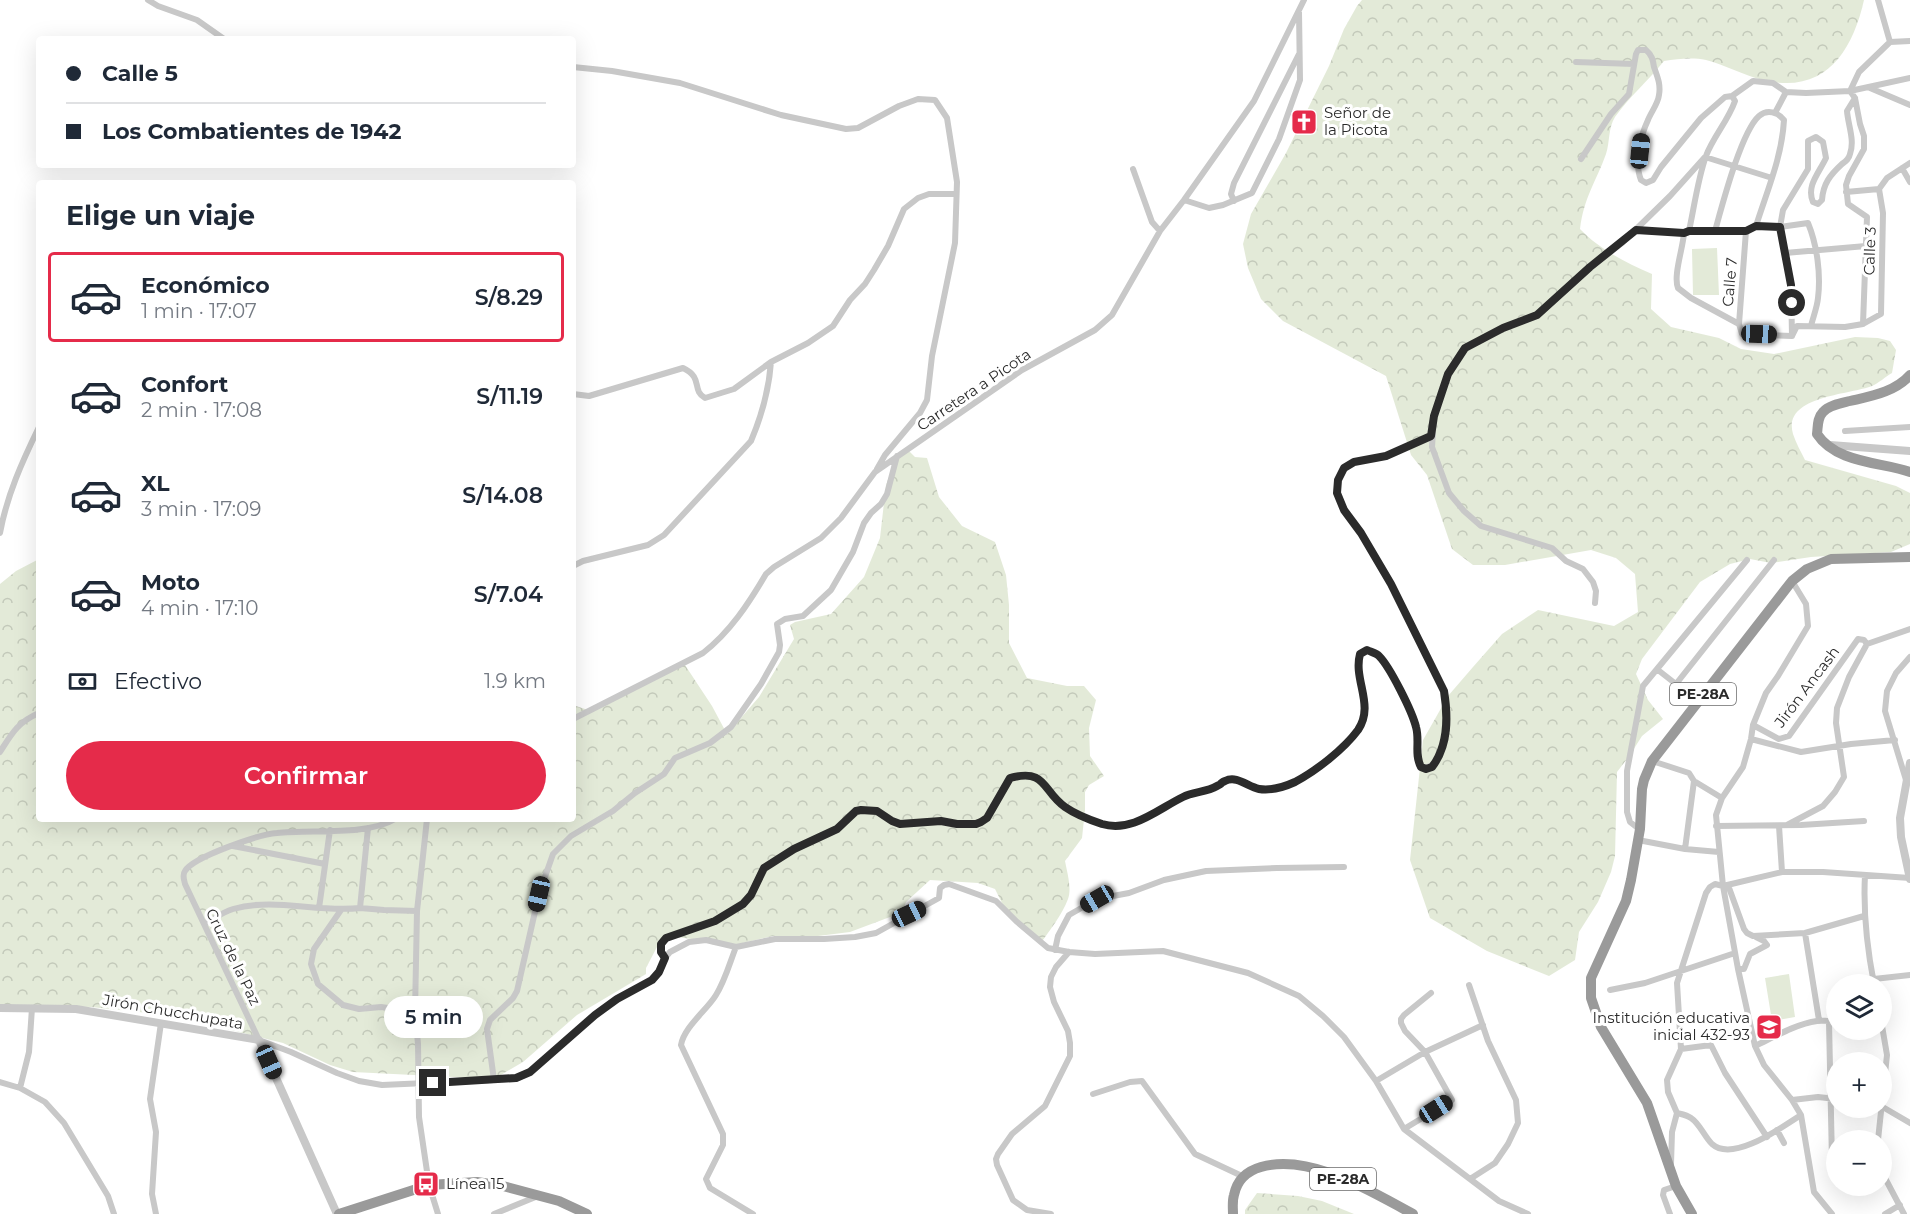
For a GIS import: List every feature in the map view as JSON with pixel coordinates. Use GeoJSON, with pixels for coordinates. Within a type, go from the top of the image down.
{"type":"FeatureCollection","features":[{"type":"Feature","properties":{"kind":"highway"},"geometry":{"type":"LineString","coordinates":[[1910,375],[1904,382],[1882,393],[1842,403],[1824,411],[1819,418],[1817,434],[1826,444],[1853,458],[1910,472]]}},
{"type":"Feature","properties":{"kind":"highway","name":"PE-28A"},"geometry":{"type":"LineString","coordinates":[[1692,1214],[1676,1186],[1647,1103],[1601,1027],[1591,998],[1591,978],[1626,901],[1639,835],[1644,780],[1652,761],[1792,581],[1807,569],[1831,559],[1910,557]]}},
{"type":"Feature","properties":{"kind":"highway","name":"PE-28A"},"geometry":{"type":"LineString","coordinates":[[1242,1176],[1253,1169],[1268,1165],[1286,1163],[1304,1165],[1338,1176],[1413,1214]]}},
{"type":"Feature","properties":{"kind":"highway"},"geometry":{"type":"LineString","coordinates":[[1233,1214],[1234,1196],[1242,1176]]}},
{"type":"Feature","properties":{"kind":"highway"},"geometry":{"type":"LineString","coordinates":[[338,1214],[429,1185],[477,1182],[540,1196],[579,1212]]}},
{"type":"Feature","properties":{"kind":"street"},"geometry":{"type":"LineString","coordinates":[[148,0],[197,20],[220,36]]}},
{"type":"Feature","properties":{"kind":"street","name":"Carretera a Picota"},"geometry":{"type":"LineString","coordinates":[[576,717],[703,653],[731,626],[766,574],[821,538],[841,518],[875,472],[1022,370],[1095,330],[1112,315],[1160,231],[1254,101],[1304,0]]}},
{"type":"Feature","properties":{"kind":"street"},"geometry":{"type":"LineString","coordinates":[[1878,0],[1890,42]]}},
{"type":"Feature","properties":{"kind":"street"},"geometry":{"type":"LineString","coordinates":[[1184,200],[1209,208],[1252,193],[1280,139],[1300,80],[1299,10]]}},
{"type":"Feature","properties":{"kind":"street"},"geometry":{"type":"LineString","coordinates":[[1850,91],[1859,72],[1890,42],[1910,41]]}},
{"type":"Feature","properties":{"kind":"street"},"geometry":{"type":"LineString","coordinates":[[1581,159],[1611,114],[1629,94],[1638,50],[1646,50],[1650,53],[1660,88],[1659,97],[1641,138],[1638,174],[1646,183],[1653,180],[1660,167],[1701,118],[1725,97],[1732,96],[1753,81],[1773,83],[1786,92],[1806,93],[1850,91],[1910,78]]}},
{"type":"Feature","properties":{"kind":"street"},"geometry":{"type":"LineString","coordinates":[[1234,201],[1231,194],[1234,183],[1300,53]]}},
{"type":"Feature","properties":{"kind":"street"},"geometry":{"type":"LineString","coordinates":[[1576,62],[1634,64]]}},
{"type":"Feature","properties":{"kind":"street"},"geometry":{"type":"LineString","coordinates":[[576,67],[680,83],[781,115],[846,129],[858,128],[899,106],[918,99],[935,100],[947,118],[957,182],[955,243],[932,356],[927,400],[920,413],[885,455],[875,472]]}},
{"type":"Feature","properties":{"kind":"street"},"geometry":{"type":"LineString","coordinates":[[1870,88],[1910,105]]}},
{"type":"Feature","properties":{"kind":"street"},"geometry":{"type":"LineString","coordinates":[[1792,336],[1797,326],[1845,327],[1863,324],[1867,217],[1848,204],[1846,192],[1849,176],[1864,149],[1864,136],[1856,98],[1850,91]]}},
{"type":"Feature","properties":{"kind":"street"},"geometry":{"type":"LineString","coordinates":[[1775,113],[1786,92]]}},
{"type":"Feature","properties":{"kind":"street"},"geometry":{"type":"LineString","coordinates":[[1732,96],[1735,102],[1732,110],[1705,157],[1676,278],[1678,288],[1691,298],[1739,324]]}},
{"type":"Feature","properties":{"kind":"street"},"geometry":{"type":"LineString","coordinates":[[1792,336],[1791,285],[1780,227],[1783,210],[1808,169],[1808,141],[1816,137],[1823,142],[1826,158],[1814,178],[1810,195],[1813,202],[1818,204],[1822,200],[1827,178],[1848,159],[1851,151],[1852,141],[1847,111],[1856,98]]}},
{"type":"Feature","properties":{"kind":"street"},"geometry":{"type":"LineString","coordinates":[[1715,231],[1734,168],[1750,127],[1760,115],[1768,112],[1775,113],[1784,120],[1783,132],[1772,178],[1756,226]]}},
{"type":"Feature","properties":{"kind":"street"},"geometry":{"type":"LineString","coordinates":[[1705,157],[1734,168],[1772,178]]}},
{"type":"Feature","properties":{"kind":"street"},"geometry":{"type":"LineString","coordinates":[[1595,603],[1596,591],[1593,582],[1583,569],[1566,561],[1552,548],[1481,526],[1464,511],[1449,493],[1432,447],[1434,416],[1448,374],[1465,348],[1503,328],[1537,315],[1590,267],[1636,230],[1705,157]]}},
{"type":"Feature","properties":{"kind":"street"},"geometry":{"type":"LineString","coordinates":[[1846,192],[1879,189],[1887,178],[1910,163]]}},
{"type":"Feature","properties":{"kind":"street"},"geometry":{"type":"LineString","coordinates":[[1902,168],[1910,182]]}},
{"type":"Feature","properties":{"kind":"street"},"geometry":{"type":"LineString","coordinates":[[1133,169],[1152,222],[1160,231]]}},
{"type":"Feature","properties":{"kind":"street","name":"Calle 3"},"geometry":{"type":"LineString","coordinates":[[1863,324],[1881,314],[1883,213],[1879,189]]}},
{"type":"Feature","properties":{"kind":"street"},"geometry":{"type":"LineString","coordinates":[[576,394],[589,396],[683,368],[695,376],[701,395],[705,398],[734,389],[771,362],[808,343],[833,326],[874,270],[888,246],[904,209],[918,198],[929,194],[956,194]]}},
{"type":"Feature","properties":{"kind":"street"},"geometry":{"type":"LineString","coordinates":[[1636,230],[1746,231],[1756,226],[1780,227],[1808,223],[1813,235],[1819,281],[1818,300],[1811,326]]}},
{"type":"Feature","properties":{"kind":"street","name":"Calle 7"},"geometry":{"type":"LineString","coordinates":[[1746,231],[1739,324],[1742,334],[1792,336]]}},
{"type":"Feature","properties":{"kind":"street"},"geometry":{"type":"LineString","coordinates":[[1785,253],[1866,246]]}},
{"type":"Feature","properties":{"kind":"street"},"geometry":{"type":"LineString","coordinates":[[576,564],[648,545],[664,535],[751,441],[759,423],[770,382],[771,362]]}},
{"type":"Feature","properties":{"kind":"street"},"geometry":{"type":"LineString","coordinates":[[1845,431],[1910,427]]}},
{"type":"Feature","properties":{"kind":"street"},"geometry":{"type":"LineString","coordinates":[[0,533],[3,514],[15,478],[36,433]]}},
{"type":"Feature","properties":{"kind":"street"},"geometry":{"type":"LineString","coordinates":[[665,958],[661,952],[661,944],[666,938],[715,921],[743,904],[751,895],[764,868],[794,849],[837,829],[856,811],[877,811],[900,824],[941,821],[976,824],[987,818],[1010,778],[1020,775],[1033,776],[1044,783],[1065,807],[1103,824],[1124,826],[1141,820],[1184,797],[1217,787],[1229,780],[1270,790],[1295,782],[1341,748],[1359,727],[1365,706],[1358,662],[1360,654],[1367,650],[1379,656],[1388,668],[1416,725],[1418,762],[1426,769],[1432,767],[1441,751],[1447,729],[1444,691],[1391,584],[1361,533],[1344,510],[1337,493],[1338,480],[1344,468],[1354,462],[1386,456],[1431,436]]}},
{"type":"Feature","properties":{"kind":"street"},"geometry":{"type":"LineString","coordinates":[[1826,444],[1910,451]]}},
{"type":"Feature","properties":{"kind":"street"},"geometry":{"type":"LineString","coordinates":[[495,1080],[488,1024],[517,991],[539,894],[553,854],[571,836],[614,811],[664,774],[675,758],[710,743],[731,727],[761,684],[779,652],[777,624],[785,619],[802,616],[831,590],[853,552],[864,524],[888,494],[897,456]]}},
{"type":"Feature","properties":{"kind":"street"},"geometry":{"type":"LineString","coordinates":[[1719,852],[1685,849],[1639,835],[1630,822],[1627,812],[1627,771],[1643,686],[1747,560]]}},
{"type":"Feature","properties":{"kind":"street"},"geometry":{"type":"LineString","coordinates":[[1658,670],[1679,686],[1774,560]]}},
{"type":"Feature","properties":{"kind":"street"},"geometry":{"type":"LineString","coordinates":[[1792,581],[1806,604],[1808,626],[1766,693],[1753,724],[1743,767],[1722,798],[1716,814],[1716,826],[1737,969],[1755,1046],[1764,1065],[1792,1100],[1801,1116],[1814,1192],[1832,1214]]}},
{"type":"Feature","properties":{"kind":"street","name":"Jirón Ancash"},"geometry":{"type":"LineString","coordinates":[[1753,724],[1779,739],[1789,736],[1858,639],[1864,640],[1867,644],[1910,629]]}},
{"type":"Feature","properties":{"kind":"street"},"geometry":{"type":"LineString","coordinates":[[1787,825],[1823,806],[1844,777],[1836,723],[1837,708],[1849,677],[1867,644]]}},
{"type":"Feature","properties":{"kind":"street"},"geometry":{"type":"LineString","coordinates":[[1671,1170],[1672,1132],[1677,1113],[1668,1092],[1667,1080],[1681,1049],[1677,983],[1706,893],[1710,887],[1715,884],[1725,886],[1782,872],[1823,872],[1910,878],[1901,837],[1900,818],[1908,793],[1907,783],[1885,711],[1887,691],[1896,673],[1910,657]]}},
{"type":"Feature","properties":{"kind":"street"},"geometry":{"type":"LineString","coordinates":[[0,752],[12,732],[25,719],[36,714]]}},
{"type":"Feature","properties":{"kind":"street"},"geometry":{"type":"LineString","coordinates":[[1751,739],[1801,752],[1895,740]]}},
{"type":"Feature","properties":{"kind":"street"},"geometry":{"type":"LineString","coordinates":[[1652,761],[1689,773],[1694,781],[1722,798]]}},
{"type":"Feature","properties":{"kind":"street"},"geometry":{"type":"LineString","coordinates":[[1907,783],[1910,763]]}},
{"type":"Feature","properties":{"kind":"street"},"geometry":{"type":"LineString","coordinates":[[1685,849],[1694,781]]}},
{"type":"Feature","properties":{"kind":"street"},"geometry":{"type":"LineString","coordinates":[[1716,826],[1864,821]]}},
{"type":"Feature","properties":{"kind":"street"},"geometry":{"type":"LineString","coordinates":[[233,846],[274,833],[368,828],[386,822]]}},
{"type":"Feature","properties":{"kind":"street"},"geometry":{"type":"LineString","coordinates":[[427,822],[417,911],[415,1012],[420,1083],[419,1117],[429,1185],[438,1214]]}},
{"type":"Feature","properties":{"kind":"street"},"geometry":{"type":"LineString","coordinates":[[1779,825],[1782,872]]}},
{"type":"Feature","properties":{"kind":"street"},"geometry":{"type":"LineString","coordinates":[[360,908],[368,828]]}},
{"type":"Feature","properties":{"kind":"street"},"geometry":{"type":"LineString","coordinates":[[319,908],[330,830]]}},
{"type":"Feature","properties":{"kind":"street"},"geometry":{"type":"LineString","coordinates":[[233,846],[325,864]]}},
{"type":"Feature","properties":{"kind":"street","name":"Cruz de la Paz"},"geometry":{"type":"LineString","coordinates":[[233,846],[209,855],[186,869],[183,875],[185,884],[259,1040]]}},
{"type":"Feature","properties":{"kind":"street"},"geometry":{"type":"LineString","coordinates":[[1055,950],[1058,936],[1069,915],[1097,899],[1129,893],[1164,880],[1206,872],[1344,867]]}},
{"type":"Feature","properties":{"kind":"street"},"geometry":{"type":"LineString","coordinates":[[1864,875],[1864,916],[1873,974]]}},
{"type":"Feature","properties":{"kind":"street"},"geometry":{"type":"LineString","coordinates":[[259,1040],[337,1073],[359,1081],[382,1085],[516,1078],[530,1072],[595,1015],[617,999],[652,980],[670,952],[689,942],[706,940],[736,947],[775,939],[824,939],[876,933],[939,898],[940,888],[949,884],[996,900],[1048,948],[1095,954],[1163,951],[1248,973],[1299,996],[1344,1037],[1376,1081],[1404,1129],[1499,1201],[1528,1214]]}},
{"type":"Feature","properties":{"kind":"street"},"geometry":{"type":"LineString","coordinates":[[1725,886],[1747,933],[1764,941],[1767,945],[1750,954],[1744,969],[1737,969]]}},
{"type":"Feature","properties":{"kind":"street"},"geometry":{"type":"LineString","coordinates":[[204,924],[231,909],[268,903],[341,910],[360,908],[417,911]]}},
{"type":"Feature","properties":{"kind":"street"},"geometry":{"type":"LineString","coordinates":[[341,910],[314,949],[311,964],[318,984],[343,1005],[359,1009],[381,1007],[415,1012]]}},
{"type":"Feature","properties":{"kind":"street"},"geometry":{"type":"LineString","coordinates":[[1753,936],[1805,933],[1864,916]]}},
{"type":"Feature","properties":{"kind":"street"},"geometry":{"type":"LineString","coordinates":[[1805,933],[1819,1020]]}},
{"type":"Feature","properties":{"kind":"street"},"geometry":{"type":"LineString","coordinates":[[736,947],[717,994],[689,1030],[681,1045],[723,1134],[723,1145],[706,1179],[707,1183],[710,1188],[753,1214]]}},
{"type":"Feature","properties":{"kind":"street"},"geometry":{"type":"LineString","coordinates":[[1051,1214],[1027,1210],[1013,1200],[996,1159],[1012,1134],[1045,1106],[1070,1056],[1071,1043],[1068,1031],[1054,1002],[1050,987],[1051,977],[1056,967],[1069,952]]}},
{"type":"Feature","properties":{"kind":"street"},"geometry":{"type":"LineString","coordinates":[[1610,990],[1645,983],[1735,953]]}},
{"type":"Feature","properties":{"kind":"street"},"geometry":{"type":"LineString","coordinates":[[1892,978],[1910,975]]}},
{"type":"Feature","properties":{"kind":"street"},"geometry":{"type":"LineString","coordinates":[[1469,985],[1488,1041],[1516,1100],[1518,1123],[1508,1144],[1494,1163],[1470,1179]]}},
{"type":"Feature","properties":{"kind":"street"},"geometry":{"type":"LineString","coordinates":[[1404,1129],[1452,1100],[1425,1052],[1405,1031],[1401,1019],[1431,993]]}},
{"type":"Feature","properties":{"kind":"street","name":"Jirón Chucchupata"},"geometry":{"type":"LineString","coordinates":[[0,1008],[76,1010],[259,1040],[338,1214]]}},
{"type":"Feature","properties":{"kind":"street"},"geometry":{"type":"LineString","coordinates":[[20,1088],[29,1052],[32,1008]]}},
{"type":"Feature","properties":{"kind":"street"},"geometry":{"type":"LineString","coordinates":[[1755,1046],[1788,1031],[1819,1020],[1826,1021]]}},
{"type":"Feature","properties":{"kind":"street"},"geometry":{"type":"LineString","coordinates":[[156,1214],[152,1194],[156,1132],[150,1099],[161,1023]]}},
{"type":"Feature","properties":{"kind":"street"},"geometry":{"type":"LineString","coordinates":[[1376,1081],[1425,1052],[1483,1025]]}},
{"type":"Feature","properties":{"kind":"street"},"geometry":{"type":"LineString","coordinates":[[1681,1049],[1711,1045],[1725,1073],[1767,1137]]}},
{"type":"Feature","properties":{"kind":"street"},"geometry":{"type":"LineString","coordinates":[[1093,1094],[1130,1082],[1142,1081],[1194,1154],[1242,1176]]}},
{"type":"Feature","properties":{"kind":"street"},"geometry":{"type":"LineString","coordinates":[[0,1082],[20,1088],[45,1102],[64,1122],[108,1196],[114,1214]]}},
{"type":"Feature","properties":{"kind":"street"},"geometry":{"type":"LineString","coordinates":[[1792,1100],[1826,1098]]}},
{"type":"Feature","properties":{"kind":"street"},"geometry":{"type":"LineString","coordinates":[[1892,1112],[1910,1123]]}},
{"type":"Feature","properties":{"kind":"street"},"geometry":{"type":"LineString","coordinates":[[1677,1113],[1691,1118],[1712,1145],[1722,1150],[1734,1150],[1767,1137],[1801,1116]]}},
{"type":"Feature","properties":{"kind":"street"},"geometry":{"type":"LineString","coordinates":[[1777,1130],[1784,1143]]}},
{"type":"Feature","properties":{"kind":"street"},"geometry":{"type":"LineString","coordinates":[[1670,1214],[1663,1195],[1664,1190],[1676,1186]]}},
{"type":"Feature","properties":{"kind":"street"},"geometry":{"type":"LineString","coordinates":[[1892,1190],[1904,1214],[1910,1211]]}},
{"type":"Feature","properties":{"kind":"street"},"geometry":{"type":"LineString","coordinates":[[494,1214],[540,1196]]}},
{"type":"Feature","properties":{"kind":"street"},"geometry":{"type":"LineString","coordinates":[[1885,1214],[1900,1205]]}},
{"type":"Feature","properties":{"kind":"green space"},"geometry":{"type":"Polygon","coordinates":[[[1362,0],[1864,0],[1852,37],[1843,53],[1832,66],[1819,75],[1803,81],[1784,83],[1763,80],[1701,59],[1664,61],[1626,102],[1613,121],[1606,154],[1587,199],[1580,229],[1613,255],[1652,274],[1651,309],[1671,327],[1719,338],[1741,349],[1774,354],[1855,337],[1890,341],[1896,350],[1892,373],[1872,386],[1807,404],[1797,412],[1792,421],[1793,434],[1805,460],[1896,486],[1910,493],[1910,544],[1891,552],[1811,557],[1771,563],[1750,559],[1730,564],[1700,582],[1642,659],[1636,674],[1648,700],[1663,719],[1642,736],[1617,772],[1615,856],[1611,872],[1598,902],[1579,932],[1575,960],[1549,976],[1487,951],[1430,918],[1410,860],[1423,740],[1448,696],[1502,634],[1538,610],[1614,626],[1638,612],[1635,574],[1616,558],[1591,550],[1505,565],[1473,565],[1452,549],[1427,475],[1411,455],[1386,376],[1283,321],[1261,299],[1248,268],[1243,244],[1251,214],[1286,153],[1329,66],[1344,29],[1362,0]]]}},
{"type":"Feature","properties":{"kind":"green space"},"geometry":{"type":"Polygon","coordinates":[[[1717,248],[1719,295],[1693,295],[1692,249],[1717,248]]]}},
{"type":"Feature","properties":{"kind":"green space"},"geometry":{"type":"Polygon","coordinates":[[[908,450],[915,457],[927,458],[939,497],[962,526],[995,542],[1006,575],[1009,643],[1027,678],[1067,686],[1084,686],[1096,700],[1089,728],[1090,756],[1104,776],[1089,785],[1085,792],[1082,838],[1065,861],[1069,885],[1068,899],[1059,917],[1040,944],[1007,913],[995,889],[978,883],[930,880],[906,902],[903,910],[898,914],[850,932],[802,938],[773,936],[730,946],[676,937],[657,947],[646,968],[646,974],[577,1015],[523,1062],[494,1079],[353,1072],[330,1065],[283,1043],[223,1028],[196,1018],[91,1007],[0,1005],[0,584],[16,571],[36,561],[36,822],[576,822],[576,706],[588,710],[683,662],[712,706],[727,734],[759,697],[794,639],[790,625],[831,614],[864,577],[880,538],[886,485],[897,456],[908,450]]]}},
{"type":"Feature","properties":{"kind":"green space"},"geometry":{"type":"Polygon","coordinates":[[[1789,974],[1795,1017],[1772,1021],[1765,978],[1789,974]]]}},
{"type":"Feature","properties":{"kind":"green space"},"geometry":{"type":"Polygon","coordinates":[[[1257,1193],[1298,1196],[1322,1201],[1354,1214],[1245,1214],[1245,1210],[1257,1193]]]}},
{"type":"Feature","properties":{"kind":"place","name":"Señor de la Picota"},"geometry":{"type":"Point","coordinates":[1304,122]}},
{"type":"Feature","properties":{"kind":"place","name":"Institución educativa inicial 432-93"},"geometry":{"type":"Point","coordinates":[1769,1027]}},
{"type":"Feature","properties":{"kind":"place","name":"Línea 15"},"geometry":{"type":"Point","coordinates":[426,1184]}},
{"type":"Feature","properties":{"kind":"route"},"geometry":{"type":"LineString","coordinates":[[433,1083],[516,1078],[530,1072],[595,1015],[617,999],[652,980],[659,972],[665,958],[661,952],[661,944],[666,938],[715,921],[743,904],[751,895],[764,868],[794,849],[837,829],[856,811],[877,811],[900,824],[941,821],[976,824],[987,818],[1010,778],[1020,775],[1033,776],[1044,783],[1065,807],[1103,824],[1124,826],[1141,820],[1184,797],[1217,787],[1224,781],[1235,780],[1256,788],[1270,790],[1281,787],[1295,782],[1334,754],[1348,742],[1359,727],[1365,706],[1358,662],[1360,654],[1367,650],[1379,656],[1388,668],[1416,725],[1418,762],[1426,769],[1432,767],[1441,751],[1447,729],[1444,691],[1391,584],[1361,533],[1344,510],[1337,493],[1338,480],[1344,468],[1354,462],[1386,456],[1431,436],[1434,416],[1448,374],[1465,348],[1503,328],[1537,315],[1590,267],[1636,230],[1684,233],[1689,231],[1746,231],[1756,226],[1780,227],[1791,285],[1792,303]]}}]}
